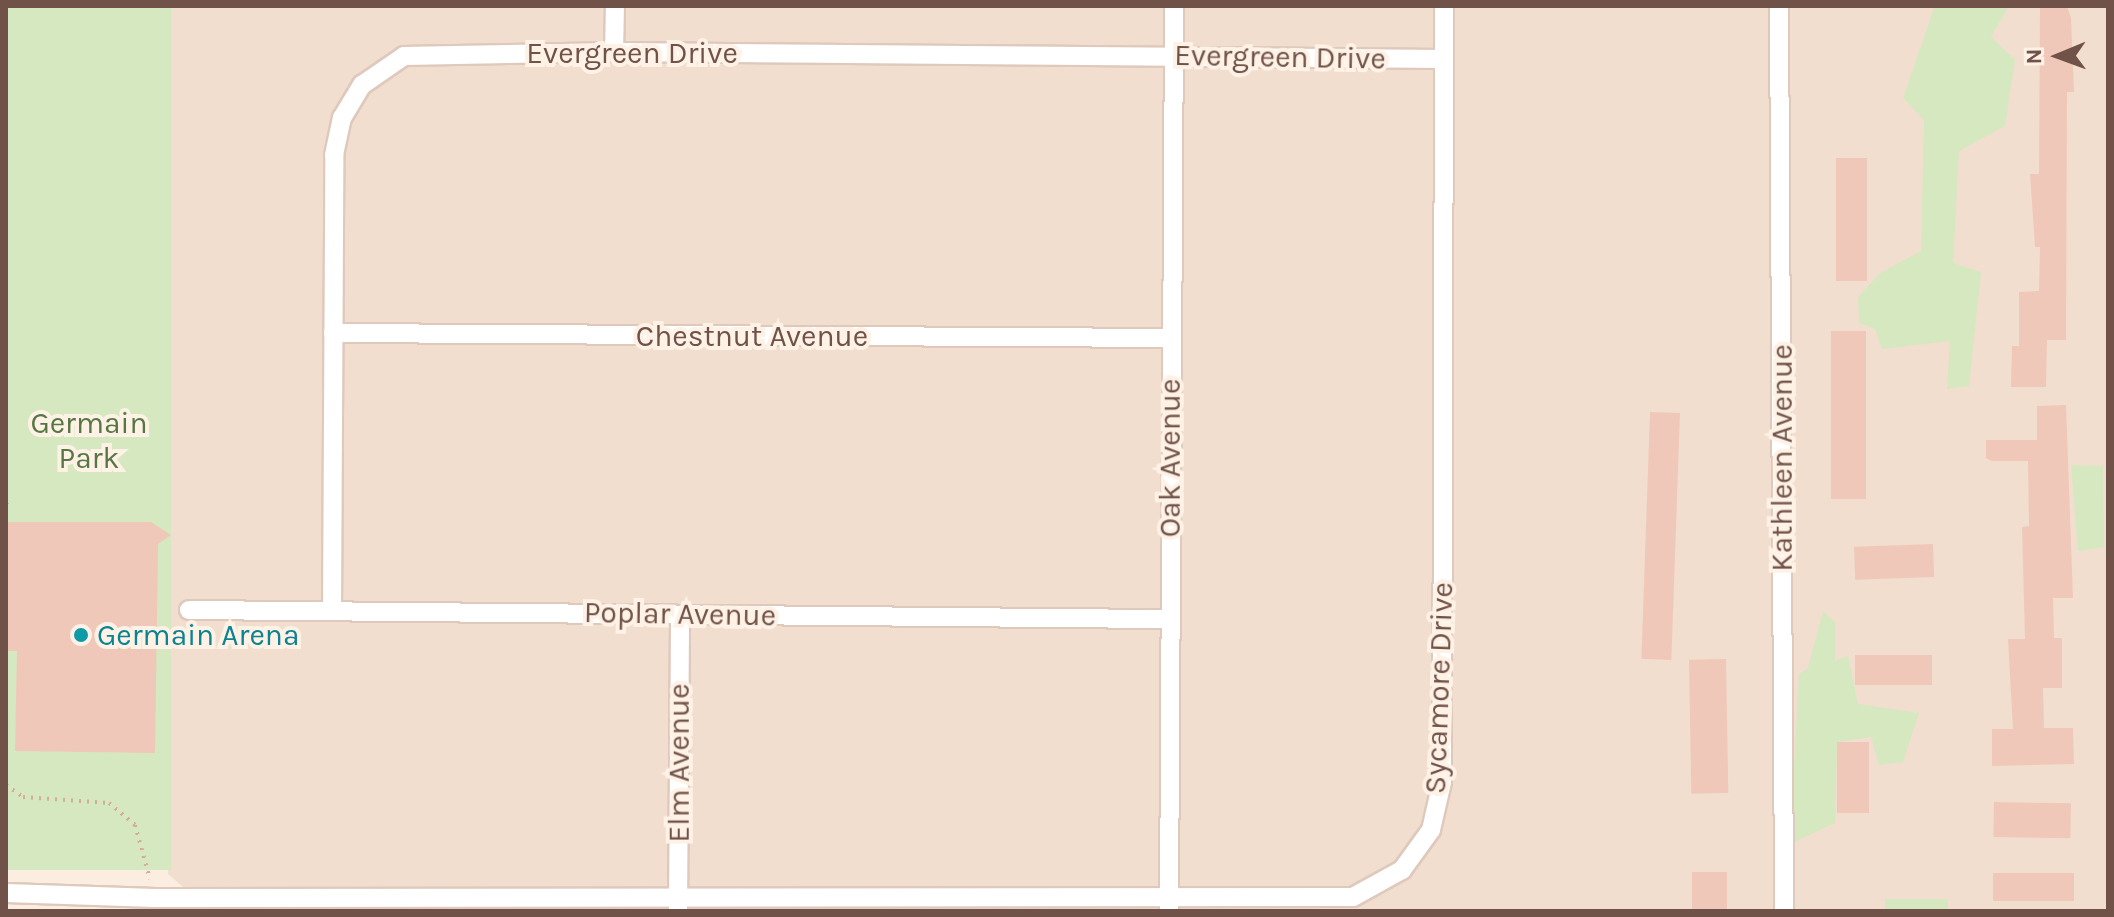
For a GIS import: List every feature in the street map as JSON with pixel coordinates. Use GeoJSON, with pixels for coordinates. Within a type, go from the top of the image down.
{"type":"FeatureCollection","features":[{"type":"Feature","properties":{"kind":"street"},"geometry":{"type":"LineString","coordinates":[[614,52],[615,6]]}},
{"type":"Feature","properties":{"kind":"street","name":"Oak Avenue"},"geometry":{"type":"LineString","coordinates":[[1169,905],[1174,6]]}},
{"type":"Feature","properties":{"kind":"street","name":"Sycamore Drive"},"geometry":{"type":"LineString","coordinates":[[6,893],[155,898],[1169,905],[1353,897],[1402,870],[1431,830],[1442,782],[1444,6]]}},
{"type":"Feature","properties":{"kind":"street","name":"Kathleen Avenue"},"geometry":{"type":"LineString","coordinates":[[1779,6],[1784,911]]}},
{"type":"Feature","properties":{"kind":"street","name":"Evergreen Drive"},"geometry":{"type":"LineString","coordinates":[[332,611],[334,155],[342,118],[362,85],[404,56],[614,52],[1443,59]]}},
{"type":"Feature","properties":{"kind":"street","name":"Chestnut Avenue"},"geometry":{"type":"LineString","coordinates":[[333,333],[1170,338]]}},
{"type":"Feature","properties":{"kind":"street","name":"Poplar Avenue"},"geometry":{"type":"LineString","coordinates":[[189,610],[1170,619]]}},
{"type":"Feature","properties":{"kind":"street","name":"Elm Avenue"},"geometry":{"type":"LineString","coordinates":[[678,903],[680,615]]}},
{"type":"Feature","properties":{"kind":"path"},"geometry":{"type":"LineString","coordinates":[[6,785],[23,797],[109,803],[135,825],[155,898]]}},
{"type":"Feature","properties":{"kind":"shaded area"},"geometry":{"type":"Polygon","coordinates":[[[171,6],[2106,6],[2108,911],[211,911],[168,874],[171,6]]]}},
{"type":"Feature","properties":{"kind":"green space","name":"Germain Park"},"geometry":{"type":"Polygon","coordinates":[[[6,6],[171,6],[171,870],[6,870],[6,6]]]}},
{"type":"Feature","properties":{"kind":"green space"},"geometry":{"type":"Polygon","coordinates":[[[1935,6],[2009,6],[1991,37],[2015,60],[2005,126],[1959,151],[1953,263],[1981,272],[1969,386],[1947,389],[1950,341],[1882,349],[1875,329],[1859,323],[1858,297],[1880,273],[1921,251],[1924,120],[1903,98],[1935,6]]]}},
{"type":"Feature","properties":{"kind":"green space"},"geometry":{"type":"Polygon","coordinates":[[[2071,465],[2103,466],[2104,547],[2078,551],[2071,465]]]}},
{"type":"Feature","properties":{"kind":"green space"},"geometry":{"type":"Polygon","coordinates":[[[1823,611],[1835,622],[1835,661],[1848,656],[1858,704],[1919,713],[1903,762],[1879,765],[1871,737],[1837,742],[1835,823],[1790,844],[1799,674],[1808,668],[1823,611]]]}},
{"type":"Feature","properties":{"kind":"green space"},"geometry":{"type":"Polygon","coordinates":[[[1885,899],[1948,899],[1948,911],[1885,911],[1885,899]]]}},
{"type":"Feature","properties":{"kind":"building"},"geometry":{"type":"Polygon","coordinates":[[[2040,6],[2067,6],[2071,18],[2074,92],[2067,92],[2066,340],[2047,340],[2046,387],[2011,387],[2012,346],[2019,346],[2019,292],[2039,291],[2040,247],[2035,247],[2030,174],[2039,174],[2040,6]]]}},
{"type":"Feature","properties":{"kind":"building"},"geometry":{"type":"Polygon","coordinates":[[[1836,158],[1867,158],[1867,281],[1836,281],[1836,158]]]}},
{"type":"Feature","properties":{"kind":"building"},"geometry":{"type":"Polygon","coordinates":[[[1831,331],[1866,331],[1866,499],[1831,499],[1831,331]]]}},
{"type":"Feature","properties":{"kind":"building"},"geometry":{"type":"Polygon","coordinates":[[[2066,405],[2073,598],[2053,598],[2054,638],[2062,638],[2062,688],[2043,688],[2044,728],[2073,728],[2074,764],[1992,766],[1992,729],[2013,729],[2008,639],[2025,639],[2022,527],[2029,526],[2028,461],[1992,461],[1986,458],[1986,440],[2037,440],[2037,406],[2066,405]]]}},
{"type":"Feature","properties":{"kind":"building"},"geometry":{"type":"Polygon","coordinates":[[[1650,412],[1680,413],[1671,660],[1641,659],[1650,412]]]}},
{"type":"Feature","properties":{"kind":"building","name":"Germain Arena"},"geometry":{"type":"Polygon","coordinates":[[[6,522],[151,522],[171,535],[158,544],[155,753],[15,751],[17,651],[6,651],[6,522]]]}},
{"type":"Feature","properties":{"kind":"building"},"geometry":{"type":"Polygon","coordinates":[[[1933,544],[1934,577],[1855,580],[1854,547],[1933,544]]]}},
{"type":"Feature","properties":{"kind":"building"},"geometry":{"type":"Polygon","coordinates":[[[1855,655],[1932,655],[1932,685],[1855,685],[1855,655]]]}},
{"type":"Feature","properties":{"kind":"building"},"geometry":{"type":"Polygon","coordinates":[[[1726,659],[1728,793],[1691,794],[1689,660],[1726,659]]]}},
{"type":"Feature","properties":{"kind":"building"},"geometry":{"type":"Polygon","coordinates":[[[1837,742],[1869,742],[1869,813],[1837,813],[1837,742]]]}},
{"type":"Feature","properties":{"kind":"building"},"geometry":{"type":"Polygon","coordinates":[[[1994,802],[2071,803],[2070,838],[1993,837],[1994,802]]]}},
{"type":"Feature","properties":{"kind":"building"},"geometry":{"type":"Polygon","coordinates":[[[1692,872],[1727,872],[1727,911],[1692,911],[1692,872]]]}},
{"type":"Feature","properties":{"kind":"building"},"geometry":{"type":"Polygon","coordinates":[[[1993,873],[2074,873],[2074,901],[1993,901],[1993,873]]]}},
{"type":"Feature","properties":{"kind":"place","name":"Germain Arena"},"geometry":{"type":"Point","coordinates":[81,635]}}]}
